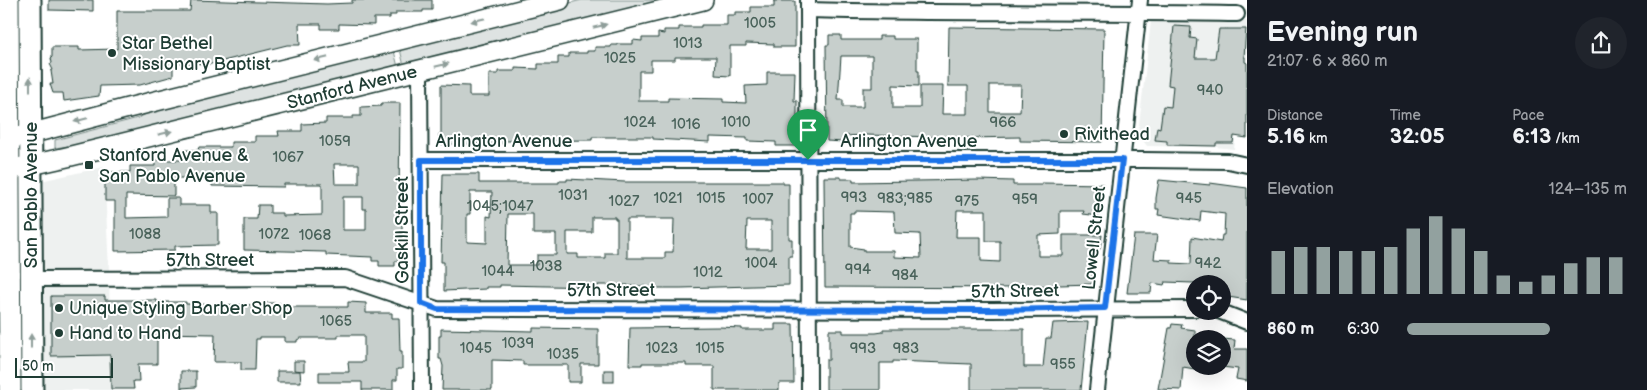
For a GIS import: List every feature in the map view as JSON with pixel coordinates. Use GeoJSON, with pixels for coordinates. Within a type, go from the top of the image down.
{"type":"FeatureCollection","features":[{"type":"Feature","properties":{"kind":"main road","name":"San Pablo Avenue"},"geometry":{"type":"LineString","coordinates":[[8,0],[4,170],[10,390]]}},
{"type":"Feature","properties":{"kind":"main road","name":"San Pablo Avenue"},"geometry":{"type":"LineString","coordinates":[[30,0],[32,390]]}},
{"type":"Feature","properties":{"kind":"main road","name":"Stanford Avenue"},"geometry":{"type":"LineString","coordinates":[[4,141],[560,0]]}},
{"type":"Feature","properties":{"kind":"main road","name":"Stanford Avenue"},"geometry":{"type":"LineString","coordinates":[[4,170],[30,166],[703,0]]}},
{"type":"Feature","properties":{"kind":"street"},"geometry":{"type":"LineString","coordinates":[[809,390],[808,5],[939,13],[1139,6],[1238,14]]}},
{"type":"Feature","properties":{"kind":"street","name":"Lowell Street"},"geometry":{"type":"LineString","coordinates":[[1097,390],[1139,6]]}},
{"type":"Feature","properties":{"kind":"street","name":"Gaskill Street"},"geometry":{"type":"LineString","coordinates":[[420,70],[422,390]]}},
{"type":"Feature","properties":{"kind":"street","name":"Arlington Avenue"},"geometry":{"type":"LineString","coordinates":[[421,160],[1122,160],[1228,161],[1247,165]]}},
{"type":"Feature","properties":{"kind":"street","name":"57th Street"},"geometry":{"type":"LineString","coordinates":[[31,279],[345,278],[437,309],[990,310],[1186,308]]}},
{"type":"Feature","properties":{"kind":"street"},"geometry":{"type":"LineString","coordinates":[[1231,316],[1247,322]]}},
{"type":"Feature","properties":{"kind":"shaded area"},"geometry":{"type":"Polygon","coordinates":[[[582,0],[667,0],[404,66],[399,45],[582,0]]]}},
{"type":"Feature","properties":{"kind":"shaded area"},"geometry":{"type":"Polygon","coordinates":[[[1151,21],[1247,21],[1247,96],[1240,96],[1234,149],[1147,146],[1138,134],[1151,21]]]}},
{"type":"Feature","properties":{"kind":"shaded area"},"geometry":{"type":"Polygon","coordinates":[[[393,47],[398,67],[107,140],[55,148],[55,140],[138,118],[165,105],[393,47]]]}},
{"type":"Feature","properties":{"kind":"shaded area"},"geometry":{"type":"Polygon","coordinates":[[[104,167],[109,270],[111,390],[0,390],[0,190],[104,167]]]}},
{"type":"Feature","properties":{"kind":"building"},"geometry":{"type":"Polygon","coordinates":[[[49,0],[93,0],[93,11],[49,10],[49,0]]]}},
{"type":"Feature","properties":{"kind":"building"},"geometry":{"type":"Polygon","coordinates":[[[191,0],[327,4],[352,3],[352,0],[432,0],[432,10],[396,12],[396,15],[390,15],[390,18],[374,18],[374,25],[339,24],[339,29],[321,29],[321,24],[299,24],[300,45],[287,45],[211,64],[173,63],[173,76],[140,85],[100,86],[99,96],[64,101],[63,93],[53,93],[50,84],[53,84],[51,71],[53,70],[50,64],[52,63],[52,47],[79,47],[79,50],[117,49],[117,11],[190,11],[191,0]]]}},
{"type":"Feature","properties":{"kind":"building"},"geometry":{"type":"Polygon","coordinates":[[[774,1],[795,1],[795,47],[774,47],[774,44],[746,43],[746,46],[730,46],[730,76],[715,75],[716,57],[675,57],[675,60],[651,60],[651,71],[639,71],[639,101],[668,101],[668,98],[723,99],[723,102],[746,103],[745,86],[767,85],[767,72],[795,72],[794,101],[797,101],[797,146],[776,146],[776,142],[747,141],[747,138],[710,137],[710,142],[653,139],[653,137],[592,137],[592,140],[502,141],[502,144],[438,144],[439,134],[441,134],[441,85],[469,86],[469,96],[489,96],[489,74],[498,74],[498,71],[515,71],[515,68],[538,69],[538,64],[558,64],[558,57],[569,57],[569,53],[587,53],[587,51],[595,51],[595,47],[633,44],[633,40],[642,41],[642,38],[658,38],[658,33],[664,34],[664,30],[679,30],[679,27],[701,27],[701,25],[727,25],[727,15],[735,15],[735,12],[751,12],[751,7],[774,7],[774,1]]]}},
{"type":"Feature","properties":{"kind":"building"},"geometry":{"type":"Polygon","coordinates":[[[1174,26],[1191,27],[1190,38],[1197,39],[1195,58],[1215,58],[1219,29],[1246,29],[1244,57],[1247,63],[1247,138],[1234,136],[1233,143],[1216,143],[1216,146],[1167,145],[1167,141],[1155,140],[1157,127],[1160,128],[1163,106],[1171,107],[1173,86],[1168,85],[1174,26]]]}},
{"type":"Feature","properties":{"kind":"building"},"geometry":{"type":"Polygon","coordinates":[[[949,27],[1104,29],[1102,142],[1020,141],[1020,137],[968,138],[866,135],[843,136],[843,142],[827,141],[826,45],[829,45],[829,35],[841,35],[841,40],[879,40],[879,36],[893,36],[893,39],[917,39],[919,86],[893,85],[893,108],[920,108],[920,86],[943,86],[942,114],[968,114],[968,86],[948,86],[949,27]],[[841,56],[838,100],[843,100],[843,107],[863,107],[863,88],[872,88],[872,56],[841,56]],[[990,85],[990,112],[1020,112],[1021,85],[990,85]]]}},
{"type":"Feature","properties":{"kind":"building"},"geometry":{"type":"Polygon","coordinates":[[[381,103],[400,103],[399,201],[402,238],[401,255],[398,255],[398,261],[395,261],[395,266],[379,266],[379,261],[372,261],[372,257],[326,255],[326,252],[244,250],[244,219],[257,219],[258,205],[270,205],[270,213],[283,213],[283,216],[322,215],[322,184],[284,184],[284,187],[212,186],[212,178],[174,178],[174,196],[126,195],[126,218],[167,217],[167,198],[179,198],[179,205],[211,205],[211,213],[218,213],[218,245],[175,246],[175,250],[115,251],[115,201],[105,201],[105,172],[130,172],[130,166],[155,166],[155,160],[183,160],[183,150],[198,150],[199,147],[231,147],[231,142],[255,142],[255,136],[279,136],[278,131],[302,131],[302,124],[326,123],[326,118],[353,118],[353,116],[361,116],[361,107],[381,106],[381,103]],[[334,164],[335,184],[359,184],[359,164],[334,164]],[[343,197],[343,230],[366,230],[366,209],[363,209],[363,197],[343,197]]]}},
{"type":"Feature","properties":{"kind":"building"},"geometry":{"type":"Polygon","coordinates":[[[443,174],[479,174],[479,183],[559,183],[559,181],[567,181],[567,179],[625,182],[783,182],[783,184],[789,184],[789,239],[792,239],[792,256],[789,256],[789,285],[645,288],[645,286],[628,285],[598,285],[598,287],[500,285],[500,287],[486,287],[486,289],[444,291],[444,262],[441,262],[443,174]],[[470,192],[470,214],[467,214],[467,242],[487,243],[487,216],[491,217],[492,192],[470,192]],[[508,214],[507,265],[537,265],[537,255],[556,255],[556,234],[533,234],[533,214],[508,214]],[[592,217],[592,232],[567,232],[567,254],[578,254],[578,258],[605,258],[605,253],[617,253],[617,219],[615,217],[592,217]],[[627,219],[627,258],[665,258],[665,252],[673,252],[674,219],[627,219]],[[747,221],[746,249],[771,249],[771,221],[747,221]]]}},
{"type":"Feature","properties":{"kind":"building"},"geometry":{"type":"Polygon","coordinates":[[[824,177],[853,179],[853,182],[978,180],[1013,181],[1013,185],[1042,185],[1042,183],[1103,184],[1099,216],[1083,214],[1084,211],[1060,211],[1060,234],[1038,235],[1038,256],[1063,256],[1063,235],[1102,235],[1100,249],[1096,250],[1092,284],[1028,286],[1028,288],[825,287],[824,177]],[[957,210],[956,237],[981,237],[981,261],[1000,262],[1000,241],[986,241],[986,210],[957,210]],[[854,211],[854,213],[850,213],[850,247],[864,249],[864,251],[894,251],[894,257],[921,258],[920,234],[895,233],[894,212],[854,211]]]}},
{"type":"Feature","properties":{"kind":"building"},"geometry":{"type":"Polygon","coordinates":[[[1159,180],[1210,185],[1210,183],[1247,188],[1247,300],[1231,297],[1231,275],[1186,275],[1186,283],[1165,282],[1164,285],[1152,283],[1151,293],[1127,293],[1134,235],[1157,235],[1154,259],[1171,260],[1171,263],[1191,264],[1192,237],[1221,242],[1222,235],[1224,235],[1225,214],[1201,211],[1200,221],[1158,215],[1159,209],[1156,209],[1159,180]]]}},
{"type":"Feature","properties":{"kind":"building"},"geometry":{"type":"Polygon","coordinates":[[[51,296],[105,296],[105,300],[157,300],[157,302],[186,302],[186,304],[265,305],[265,303],[280,303],[280,307],[348,307],[348,302],[366,303],[366,313],[392,313],[392,318],[399,318],[402,369],[397,369],[397,380],[393,380],[393,390],[362,390],[362,382],[319,382],[319,372],[349,372],[348,362],[364,362],[364,335],[338,335],[338,338],[301,338],[297,342],[285,342],[285,337],[260,337],[260,339],[256,339],[255,370],[241,370],[241,362],[214,362],[215,334],[157,333],[157,364],[138,364],[139,381],[133,381],[134,389],[111,389],[110,355],[51,356],[51,296]]]}},
{"type":"Feature","properties":{"kind":"building"},"geometry":{"type":"Polygon","coordinates":[[[1088,322],[1081,390],[971,390],[971,364],[893,361],[893,363],[880,363],[880,390],[826,390],[829,330],[843,330],[843,333],[876,333],[883,332],[883,329],[1024,329],[1024,367],[1043,367],[1046,338],[1051,338],[1053,323],[1088,322]]]}},
{"type":"Feature","properties":{"kind":"building"},"geometry":{"type":"Polygon","coordinates":[[[775,324],[793,324],[794,383],[779,383],[779,390],[714,390],[714,366],[686,366],[686,363],[642,363],[642,365],[629,365],[630,328],[719,327],[742,328],[742,330],[775,330],[775,324]]]}},
{"type":"Feature","properties":{"kind":"building"},"geometry":{"type":"Polygon","coordinates":[[[1172,324],[1182,325],[1181,328],[1195,330],[1186,330],[1186,368],[1183,367],[1181,390],[1158,389],[1169,328],[1171,328],[1172,324]]]}},
{"type":"Feature","properties":{"kind":"building"},"geometry":{"type":"Polygon","coordinates":[[[533,328],[598,329],[598,364],[581,364],[581,382],[568,382],[568,365],[523,365],[523,361],[492,360],[492,390],[442,390],[443,366],[441,359],[439,359],[439,336],[441,336],[441,329],[533,331],[533,328]]]}},
{"type":"Feature","properties":{"kind":"building"},"geometry":{"type":"Polygon","coordinates":[[[1231,340],[1235,340],[1234,349],[1247,349],[1247,381],[1236,379],[1238,369],[1231,368],[1231,340]]]}},
{"type":"Feature","properties":{"kind":"building"},"geometry":{"type":"Polygon","coordinates":[[[294,361],[304,361],[304,371],[294,370],[294,361]]]}},
{"type":"Feature","properties":{"kind":"building"},"geometry":{"type":"Polygon","coordinates":[[[604,370],[614,370],[614,382],[604,382],[604,370]]]}},
{"type":"Feature","properties":{"kind":"building"},"geometry":{"type":"Polygon","coordinates":[[[181,371],[196,371],[196,387],[181,388],[181,371]]]}},
{"type":"Feature","properties":{"kind":"building"},"geometry":{"type":"Polygon","coordinates":[[[277,371],[300,371],[301,382],[277,382],[277,371]]]}},
{"type":"Feature","properties":{"kind":"place","name":"Star Bethel Missionary Baptist"},"geometry":{"type":"Point","coordinates":[112,53]}},
{"type":"Feature","properties":{"kind":"place","name":"Rivithead"},"geometry":{"type":"Point","coordinates":[1064,134]}},
{"type":"Feature","properties":{"kind":"place","name":"Stanford Avenue & San Pablo Avenue"},"geometry":{"type":"Point","coordinates":[89,165]}},
{"type":"Feature","properties":{"kind":"place","name":"Unique Styling Barber Shop"},"geometry":{"type":"Point","coordinates":[59,308]}},
{"type":"Feature","properties":{"kind":"place","name":"Hand to Hand"},"geometry":{"type":"Point","coordinates":[59,333]}},
{"type":"Feature","properties":{"kind":"route"},"geometry":{"type":"LineString","coordinates":[[421,160],[808,160],[1122,160],[1105,308],[990,310],[437,309],[421,303],[421,160]]}}]}
